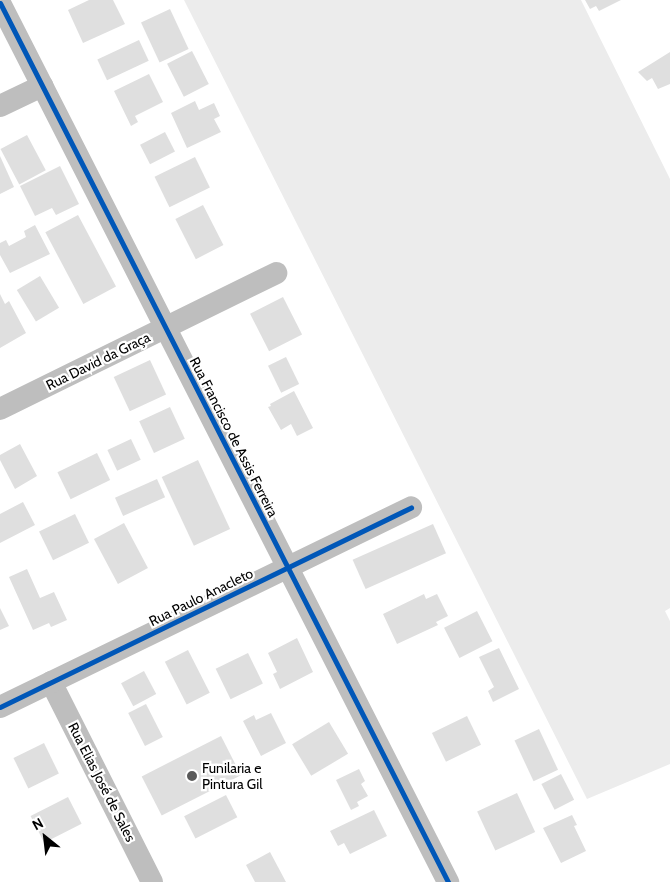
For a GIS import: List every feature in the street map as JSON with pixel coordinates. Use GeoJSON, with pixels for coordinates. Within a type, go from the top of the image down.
{"type":"FeatureCollection","features":[{"type":"Feature","properties":{"kind":"street","name":"Rua Francisco de Assis Ferreira"},"geometry":{"type":"LineString","coordinates":[[0,3],[448,882]]}},
{"type":"Feature","properties":{"kind":"street"},"geometry":{"type":"LineString","coordinates":[[0,106],[42,86]]}},
{"type":"Feature","properties":{"kind":"street","name":"Rua David da Graça"},"geometry":{"type":"LineString","coordinates":[[0,409],[276,273]]}},
{"type":"Feature","properties":{"kind":"street","name":"Rua Paulo Anacleto"},"geometry":{"type":"LineString","coordinates":[[0,707],[412,507]]}},
{"type":"Feature","properties":{"kind":"street","name":"Rua Elias José de Sales"},"geometry":{"type":"LineString","coordinates":[[52,682],[152,882]]}},
{"type":"Feature","properties":{"kind":"shaded area"},"geometry":{"type":"Polygon","coordinates":[[[184,0],[581,0],[670,179],[670,608],[665,611],[670,621],[670,764],[587,799],[184,0]]]}},
{"type":"Feature","properties":{"kind":"building"},"geometry":{"type":"Polygon","coordinates":[[[89,0],[113,0],[125,24],[83,43],[68,10],[89,0]]]}},
{"type":"Feature","properties":{"kind":"building"},"geometry":{"type":"Polygon","coordinates":[[[585,0],[621,0],[599,11],[596,6],[590,9],[585,0]]]}},
{"type":"Feature","properties":{"kind":"building"},"geometry":{"type":"Polygon","coordinates":[[[170,9],[189,49],[160,62],[141,23],[170,9]]]}},
{"type":"Feature","properties":{"kind":"building"},"geometry":{"type":"Polygon","coordinates":[[[139,40],[149,61],[107,80],[97,59],[139,40]]]}},
{"type":"Feature","properties":{"kind":"building"},"geometry":{"type":"Polygon","coordinates":[[[192,51],[209,84],[184,97],[167,64],[192,51]]]}},
{"type":"Feature","properties":{"kind":"building"},"geometry":{"type":"Polygon","coordinates":[[[670,52],[670,84],[658,89],[652,78],[647,81],[638,72],[670,52]]]}},
{"type":"Feature","properties":{"kind":"building"},"geometry":{"type":"Polygon","coordinates":[[[149,74],[163,102],[135,116],[138,122],[131,126],[114,91],[149,74]]]}},
{"type":"Feature","properties":{"kind":"building"},"geometry":{"type":"Polygon","coordinates":[[[195,101],[199,110],[214,103],[220,116],[214,119],[221,132],[187,148],[171,113],[195,101]]]}},
{"type":"Feature","properties":{"kind":"building"},"geometry":{"type":"Polygon","coordinates":[[[165,132],[175,152],[150,164],[140,145],[165,132]]]}},
{"type":"Feature","properties":{"kind":"building"},"geometry":{"type":"Polygon","coordinates":[[[27,135],[46,170],[19,184],[1,149],[27,135]]]}},
{"type":"Feature","properties":{"kind":"building"},"geometry":{"type":"Polygon","coordinates":[[[0,156],[14,187],[0,194],[0,156]]]}},
{"type":"Feature","properties":{"kind":"building"},"geometry":{"type":"Polygon","coordinates":[[[195,157],[210,188],[169,207],[155,177],[195,157]]]}},
{"type":"Feature","properties":{"kind":"building"},"geometry":{"type":"Polygon","coordinates":[[[60,166],[79,204],[56,215],[52,208],[35,216],[20,186],[60,166]]]}},
{"type":"Feature","properties":{"kind":"building"},"geometry":{"type":"Polygon","coordinates":[[[203,205],[223,245],[196,259],[175,219],[203,205]]]}},
{"type":"Feature","properties":{"kind":"building"},"geometry":{"type":"Polygon","coordinates":[[[78,215],[116,287],[83,304],[45,232],[78,215]]]}},
{"type":"Feature","properties":{"kind":"building"},"geometry":{"type":"Polygon","coordinates":[[[35,225],[50,254],[10,273],[0,255],[0,243],[6,240],[9,246],[26,237],[24,231],[35,225]]]}},
{"type":"Feature","properties":{"kind":"building"},"geometry":{"type":"Polygon","coordinates":[[[40,276],[59,308],[36,322],[17,290],[40,276]]]}},
{"type":"Feature","properties":{"kind":"building"},"geometry":{"type":"Polygon","coordinates":[[[0,294],[5,304],[9,301],[26,333],[0,348],[0,294]]]}},
{"type":"Feature","properties":{"kind":"building"},"geometry":{"type":"Polygon","coordinates":[[[283,297],[302,334],[269,351],[250,314],[283,297]]]}},
{"type":"Feature","properties":{"kind":"building"},"geometry":{"type":"Polygon","coordinates":[[[286,357],[299,384],[281,393],[268,366],[286,357]]]}},
{"type":"Feature","properties":{"kind":"building"},"geometry":{"type":"Polygon","coordinates":[[[150,360],[166,394],[130,411],[114,377],[150,360]]]}},
{"type":"Feature","properties":{"kind":"building"},"geometry":{"type":"Polygon","coordinates":[[[294,391],[313,428],[297,436],[291,424],[281,430],[268,407],[271,406],[270,404],[294,391]]]}},
{"type":"Feature","properties":{"kind":"building"},"geometry":{"type":"Polygon","coordinates":[[[170,407],[185,439],[154,453],[139,421],[170,407]]]}},
{"type":"Feature","properties":{"kind":"building"},"geometry":{"type":"Polygon","coordinates":[[[131,439],[141,460],[117,471],[107,450],[131,439]]]}},
{"type":"Feature","properties":{"kind":"building"},"geometry":{"type":"Polygon","coordinates":[[[20,444],[37,476],[15,489],[0,460],[0,455],[20,444]]]}},
{"type":"Feature","properties":{"kind":"building"},"geometry":{"type":"Polygon","coordinates":[[[97,453],[110,480],[71,499],[57,472],[97,453]]]}},
{"type":"Feature","properties":{"kind":"building"},"geometry":{"type":"Polygon","coordinates":[[[198,460],[230,529],[194,546],[162,477],[198,460]]]}},
{"type":"Feature","properties":{"kind":"building"},"geometry":{"type":"Polygon","coordinates":[[[157,479],[165,497],[123,516],[115,498],[157,479]]]}},
{"type":"Feature","properties":{"kind":"building"},"geometry":{"type":"Polygon","coordinates":[[[23,502],[35,525],[0,543],[0,514],[23,502]]]}},
{"type":"Feature","properties":{"kind":"building"},"geometry":{"type":"Polygon","coordinates":[[[75,514],[89,543],[53,560],[39,532],[75,514]]]}},
{"type":"Feature","properties":{"kind":"building"},"geometry":{"type":"Polygon","coordinates":[[[124,523],[148,568],[118,584],[94,539],[124,523]]]}},
{"type":"Feature","properties":{"kind":"building"},"geometry":{"type":"Polygon","coordinates":[[[433,524],[446,553],[366,589],[353,560],[433,524]]]}},
{"type":"Feature","properties":{"kind":"building"},"geometry":{"type":"Polygon","coordinates":[[[27,569],[40,598],[54,592],[67,620],[51,627],[49,623],[33,630],[9,577],[27,569]]]}},
{"type":"Feature","properties":{"kind":"building"},"geometry":{"type":"Polygon","coordinates":[[[424,594],[426,599],[437,594],[448,616],[436,622],[438,625],[397,644],[383,614],[424,594]]]}},
{"type":"Feature","properties":{"kind":"building"},"geometry":{"type":"Polygon","coordinates":[[[0,608],[9,626],[0,630],[0,608]]]}},
{"type":"Feature","properties":{"kind":"building"},"geometry":{"type":"Polygon","coordinates":[[[477,611],[492,641],[459,658],[444,628],[477,611]]]}},
{"type":"Feature","properties":{"kind":"building"},"geometry":{"type":"Polygon","coordinates":[[[297,638],[313,672],[280,689],[273,674],[277,672],[268,653],[297,638]]]}},
{"type":"Feature","properties":{"kind":"building"},"geometry":{"type":"Polygon","coordinates":[[[499,648],[519,689],[493,702],[488,691],[494,687],[479,657],[499,648]]]}},
{"type":"Feature","properties":{"kind":"building"},"geometry":{"type":"Polygon","coordinates":[[[188,650],[210,693],[187,705],[165,662],[188,650]]]}},
{"type":"Feature","properties":{"kind":"building"},"geometry":{"type":"Polygon","coordinates":[[[248,653],[263,684],[231,699],[216,669],[248,653]]]}},
{"type":"Feature","properties":{"kind":"building"},"geometry":{"type":"Polygon","coordinates":[[[144,671],[156,694],[133,706],[121,683],[144,671]]]}},
{"type":"Feature","properties":{"kind":"building"},"geometry":{"type":"Polygon","coordinates":[[[146,704],[163,737],[145,746],[128,713],[146,704]]]}},
{"type":"Feature","properties":{"kind":"building"},"geometry":{"type":"Polygon","coordinates":[[[271,713],[286,743],[261,756],[243,721],[254,715],[256,720],[271,713]]]}},
{"type":"Feature","properties":{"kind":"building"},"geometry":{"type":"Polygon","coordinates":[[[467,716],[481,745],[446,762],[432,733],[467,716]]]}},
{"type":"Feature","properties":{"kind":"building"},"geometry":{"type":"Polygon","coordinates":[[[329,722],[348,754],[311,776],[292,744],[329,722]]]}},
{"type":"Feature","properties":{"kind":"building"},"geometry":{"type":"Polygon","coordinates":[[[539,729],[558,770],[534,781],[515,740],[539,729]]]}},
{"type":"Feature","properties":{"kind":"building","name":"Funilaria e Pintura Gil"},"geometry":{"type":"Polygon","coordinates":[[[221,736],[241,775],[162,816],[142,776],[221,736]]]}},
{"type":"Feature","properties":{"kind":"building"},"geometry":{"type":"Polygon","coordinates":[[[44,743],[59,774],[28,788],[13,758],[44,743]]]}},
{"type":"Feature","properties":{"kind":"building"},"geometry":{"type":"Polygon","coordinates":[[[359,769],[365,781],[361,784],[368,796],[357,802],[359,806],[351,810],[336,780],[359,769]]]}},
{"type":"Feature","properties":{"kind":"building"},"geometry":{"type":"Polygon","coordinates":[[[561,774],[574,800],[555,810],[541,784],[561,774]]]}},
{"type":"Feature","properties":{"kind":"building"},"geometry":{"type":"Polygon","coordinates":[[[517,793],[535,832],[495,851],[477,812],[517,793]]]}},
{"type":"Feature","properties":{"kind":"building"},"geometry":{"type":"Polygon","coordinates":[[[226,795],[237,817],[195,839],[184,816],[226,795]]]}},
{"type":"Feature","properties":{"kind":"building"},"geometry":{"type":"Polygon","coordinates":[[[68,797],[82,824],[44,843],[31,816],[68,797]]]}},
{"type":"Feature","properties":{"kind":"building"},"geometry":{"type":"Polygon","coordinates":[[[374,810],[387,836],[350,854],[344,843],[338,846],[330,831],[374,810]]]}},
{"type":"Feature","properties":{"kind":"building"},"geometry":{"type":"Polygon","coordinates":[[[572,815],[577,825],[574,826],[586,851],[561,863],[543,828],[572,815]]]}},
{"type":"Feature","properties":{"kind":"building"},"geometry":{"type":"Polygon","coordinates":[[[270,852],[286,882],[255,882],[246,865],[270,852]]]}},
{"type":"Feature","properties":{"kind":"cycle path"},"geometry":{"type":"LineString","coordinates":[[0,3],[448,882]]}},
{"type":"Feature","properties":{"kind":"cycle path"},"geometry":{"type":"LineString","coordinates":[[0,707],[411,507]]}},
{"type":"Feature","properties":{"kind":"place","name":"Funilaria e Pintura Gil"},"geometry":{"type":"Point","coordinates":[192,776]}}]}
